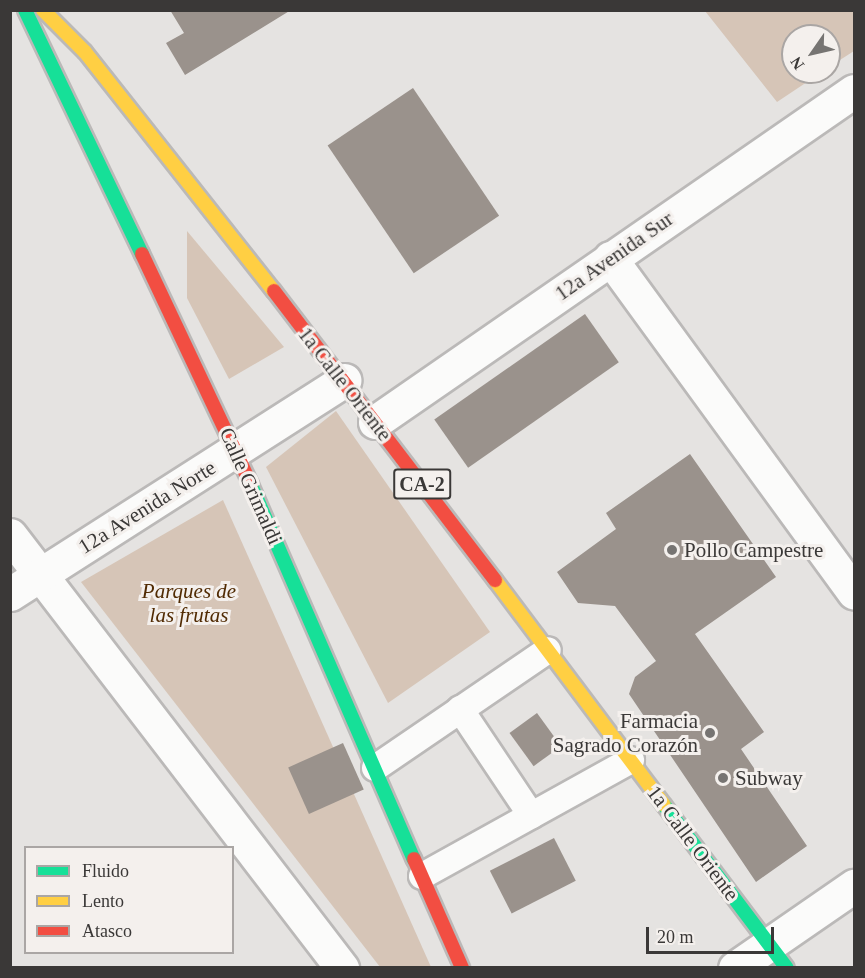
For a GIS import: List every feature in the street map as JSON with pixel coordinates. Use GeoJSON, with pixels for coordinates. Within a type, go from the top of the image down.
{"type":"FeatureCollection","features":[{"type":"Feature","properties":{"kind":"main road","name":"Calle Grimaldi"},"geometry":{"type":"LineString","coordinates":[[25,10],[236,451],[462,968]]}},
{"type":"Feature","properties":{"kind":"main road","name":"1a Calle Oriente"},"geometry":{"type":"LineString","coordinates":[[43,10],[85,52],[344,380],[778,956]]}},
{"type":"Feature","properties":{"kind":"street","name":"12a Avenida Sur"},"geometry":{"type":"LineString","coordinates":[[375,422],[855,91]]}},
{"type":"Feature","properties":{"kind":"street"},"geometry":{"type":"LineString","coordinates":[[610,258],[855,593]]}},
{"type":"Feature","properties":{"kind":"street","name":"12a Avenida Norte"},"geometry":{"type":"LineString","coordinates":[[10,594],[344,380]]}},
{"type":"Feature","properties":{"kind":"street"},"geometry":{"type":"LineString","coordinates":[[10,535],[342,968]]}},
{"type":"Feature","properties":{"kind":"street"},"geometry":{"type":"LineString","coordinates":[[735,968],[778,956],[855,886]]}},
{"type":"Feature","properties":{"kind":"lane"},"geometry":{"type":"LineString","coordinates":[[375,768],[548,650]]}},
{"type":"Feature","properties":{"kind":"lane"},"geometry":{"type":"LineString","coordinates":[[460,709],[531,815]]}},
{"type":"Feature","properties":{"kind":"lane"},"geometry":{"type":"LineString","coordinates":[[422,876],[631,760]]}},
{"type":"Feature","properties":{"kind":"green space"},"geometry":{"type":"Polygon","coordinates":[[[705,11],[854,11],[854,51],[841,59],[841,24],[781,24],[781,84],[804,84],[777,102],[705,11]]]}},
{"type":"Feature","properties":{"kind":"green space"},"geometry":{"type":"Polygon","coordinates":[[[187,231],[284,347],[229,379],[187,298],[187,231]]]}},
{"type":"Feature","properties":{"kind":"green space"},"geometry":{"type":"Polygon","coordinates":[[[336,411],[490,632],[388,703],[266,467],[336,411]]]}},
{"type":"Feature","properties":{"kind":"green space","name":"Parques de las frutas"},"geometry":{"type":"Polygon","coordinates":[[[223,500],[431,967],[380,967],[81,582],[223,500]]]}},
{"type":"Feature","properties":{"kind":"building"},"geometry":{"type":"Polygon","coordinates":[[[170,10],[291,10],[185,75],[166,43],[184,33],[170,10]]]}},
{"type":"Feature","properties":{"kind":"building"},"geometry":{"type":"Polygon","coordinates":[[[413,88],[499,216],[414,273],[328,146],[413,88]]]}},
{"type":"Feature","properties":{"kind":"building"},"geometry":{"type":"Polygon","coordinates":[[[585,314],[619,362],[468,468],[434,420],[585,314]]]}},
{"type":"Feature","properties":{"kind":"building"},"geometry":{"type":"Polygon","coordinates":[[[690,454],[776,577],[695,634],[764,732],[741,749],[807,846],[756,882],[629,694],[635,677],[656,661],[615,606],[578,603],[557,572],[616,529],[606,513],[690,454]]]}},
{"type":"Feature","properties":{"kind":"building"},"geometry":{"type":"Polygon","coordinates":[[[537,713],[561,746],[534,766],[509,733],[537,713]]]}},
{"type":"Feature","properties":{"kind":"building"},"geometry":{"type":"Polygon","coordinates":[[[343,743],[364,790],[309,814],[288,767],[343,743]]]}},
{"type":"Feature","properties":{"kind":"building"},"geometry":{"type":"Polygon","coordinates":[[[554,838],[576,881],[512,913],[490,871],[554,838]]]}},
{"type":"Feature","properties":{"kind":"traffic: fast"},"geometry":{"type":"LineString","coordinates":[[25,10],[142,254]]}},
{"type":"Feature","properties":{"kind":"traffic: fast"},"geometry":{"type":"LineString","coordinates":[[251,485],[414,859]]}},
{"type":"Feature","properties":{"kind":"traffic: fast"},"geometry":{"type":"LineString","coordinates":[[664,805],[787,968]]}},
{"type":"Feature","properties":{"kind":"traffic: slow"},"geometry":{"type":"LineString","coordinates":[[43,10],[85,52],[274,291]]}},
{"type":"Feature","properties":{"kind":"traffic: slow"},"geometry":{"type":"LineString","coordinates":[[495,580],[664,805]]}},
{"type":"Feature","properties":{"kind":"traffic: jam"},"geometry":{"type":"LineString","coordinates":[[142,254],[251,485]]}},
{"type":"Feature","properties":{"kind":"traffic: jam"},"geometry":{"type":"LineString","coordinates":[[274,291],[495,580]]}},
{"type":"Feature","properties":{"kind":"traffic: jam"},"geometry":{"type":"LineString","coordinates":[[414,859],[462,968]]}},
{"type":"Feature","properties":{"kind":"place","name":"Pollo Campestre"},"geometry":{"type":"Point","coordinates":[672,550]}},
{"type":"Feature","properties":{"kind":"place","name":"Farmacia Sagrado Corazón"},"geometry":{"type":"Point","coordinates":[710,733]}},
{"type":"Feature","properties":{"kind":"place","name":"Subway"},"geometry":{"type":"Point","coordinates":[723,778]}}]}
